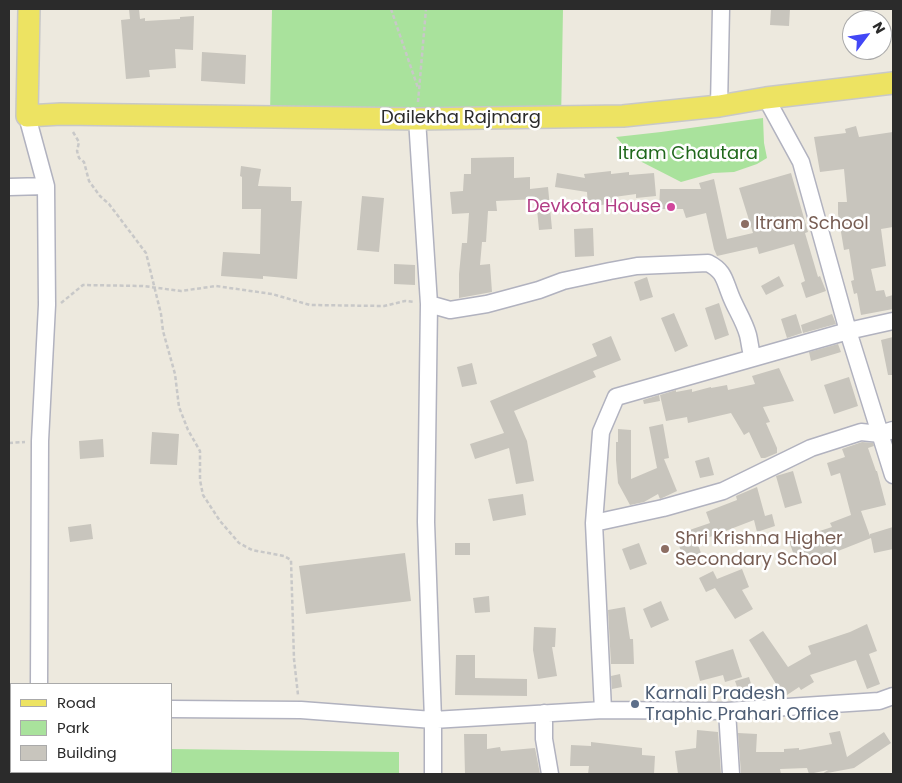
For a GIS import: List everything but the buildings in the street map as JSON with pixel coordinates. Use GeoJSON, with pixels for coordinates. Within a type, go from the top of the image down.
{"type":"FeatureCollection","features":[{"type":"Feature","properties":{"kind":"main road"},"geometry":{"type":"LineString","coordinates":[[27,116],[29,9]]}},
{"type":"Feature","properties":{"kind":"main road","name":"Dailekha Rajmarg"},"geometry":{"type":"LineString","coordinates":[[27,116],[61,114],[417,119],[622,116],[719,106],[766,98],[893,83]]}},
{"type":"Feature","properties":{"kind":"street"},"geometry":{"type":"LineString","coordinates":[[719,106],[721,9]]}},
{"type":"Feature","properties":{"kind":"street"},"geometry":{"type":"LineString","coordinates":[[766,98],[801,162],[848,332],[887,432],[893,475]]}},
{"type":"Feature","properties":{"kind":"street"},"geometry":{"type":"LineString","coordinates":[[27,116],[46,186],[47,305],[40,442],[39,683]]}},
{"type":"Feature","properties":{"kind":"street"},"geometry":{"type":"LineString","coordinates":[[417,119],[429,304],[426,522],[433,774]]}},
{"type":"Feature","properties":{"kind":"street"},"geometry":{"type":"LineString","coordinates":[[9,187],[46,186]]}},
{"type":"Feature","properties":{"kind":"street"},"geometry":{"type":"LineString","coordinates":[[429,304],[450,310],[487,304],[539,290],[563,281],[637,266],[708,263],[717,267],[725,278],[748,334],[753,358]]}},
{"type":"Feature","properties":{"kind":"street"},"geometry":{"type":"LineString","coordinates":[[602,710],[594,523],[600,432],[616,397],[893,321]]}},
{"type":"Feature","properties":{"kind":"street"},"geometry":{"type":"LineString","coordinates":[[594,523],[663,508],[723,491],[811,448],[861,432],[887,432]]}},
{"type":"Feature","properties":{"kind":"street"},"geometry":{"type":"LineString","coordinates":[[172,709],[301,710],[433,720],[602,710],[727,711],[879,701],[893,696]]}},
{"type":"Feature","properties":{"kind":"street"},"geometry":{"type":"LineString","coordinates":[[727,711],[731,774]]}},
{"type":"Feature","properties":{"kind":"street"},"geometry":{"type":"LineString","coordinates":[[544,713],[544,739],[550,774]]}},
{"type":"Feature","properties":{"kind":"path"},"geometry":{"type":"LineString","coordinates":[[391,9],[419,90]]}},
{"type":"Feature","properties":{"kind":"path"},"geometry":{"type":"LineString","coordinates":[[417,119],[426,9]]}},
{"type":"Feature","properties":{"kind":"path"},"geometry":{"type":"LineString","coordinates":[[61,114],[79,142],[78,158],[84,162],[89,181],[146,253],[176,381],[179,407],[188,430],[200,451],[200,480],[203,495],[220,521],[239,543],[252,550],[289,558],[292,562],[294,659],[301,710]]}},
{"type":"Feature","properties":{"kind":"path"},"geometry":{"type":"LineString","coordinates":[[47,305],[56,307],[83,284],[143,286],[181,291],[216,286],[272,294],[310,305],[384,306],[405,301],[429,304]]}},
{"type":"Feature","properties":{"kind":"green space"},"geometry":{"type":"Polygon","coordinates":[[[272,9],[563,9],[561,122],[270,115],[272,9]]]}},
{"type":"Feature","properties":{"kind":"green space","name":"Itram Chautara"},"geometry":{"type":"Polygon","coordinates":[[[763,118],[767,158],[757,164],[734,172],[713,173],[681,182],[636,159],[616,137],[661,132],[763,118]]]}},
{"type":"Feature","properties":{"kind":"green space"},"geometry":{"type":"Polygon","coordinates":[[[172,749],[399,752],[399,774],[79,774],[172,773],[172,749]]]}},
{"type":"Feature","properties":{"kind":"place","name":"Devkota House"},"geometry":{"type":"Point","coordinates":[671,207]}},
{"type":"Feature","properties":{"kind":"place","name":"Itram School"},"geometry":{"type":"Point","coordinates":[745,224]}},
{"type":"Feature","properties":{"kind":"place","name":"Shri Krishna Higher Secondary School"},"geometry":{"type":"Point","coordinates":[665,549]}},
{"type":"Feature","properties":{"kind":"place","name":"Karnali Pradesh Traphic Prahari Office"},"geometry":{"type":"Point","coordinates":[635,704]}}]}
